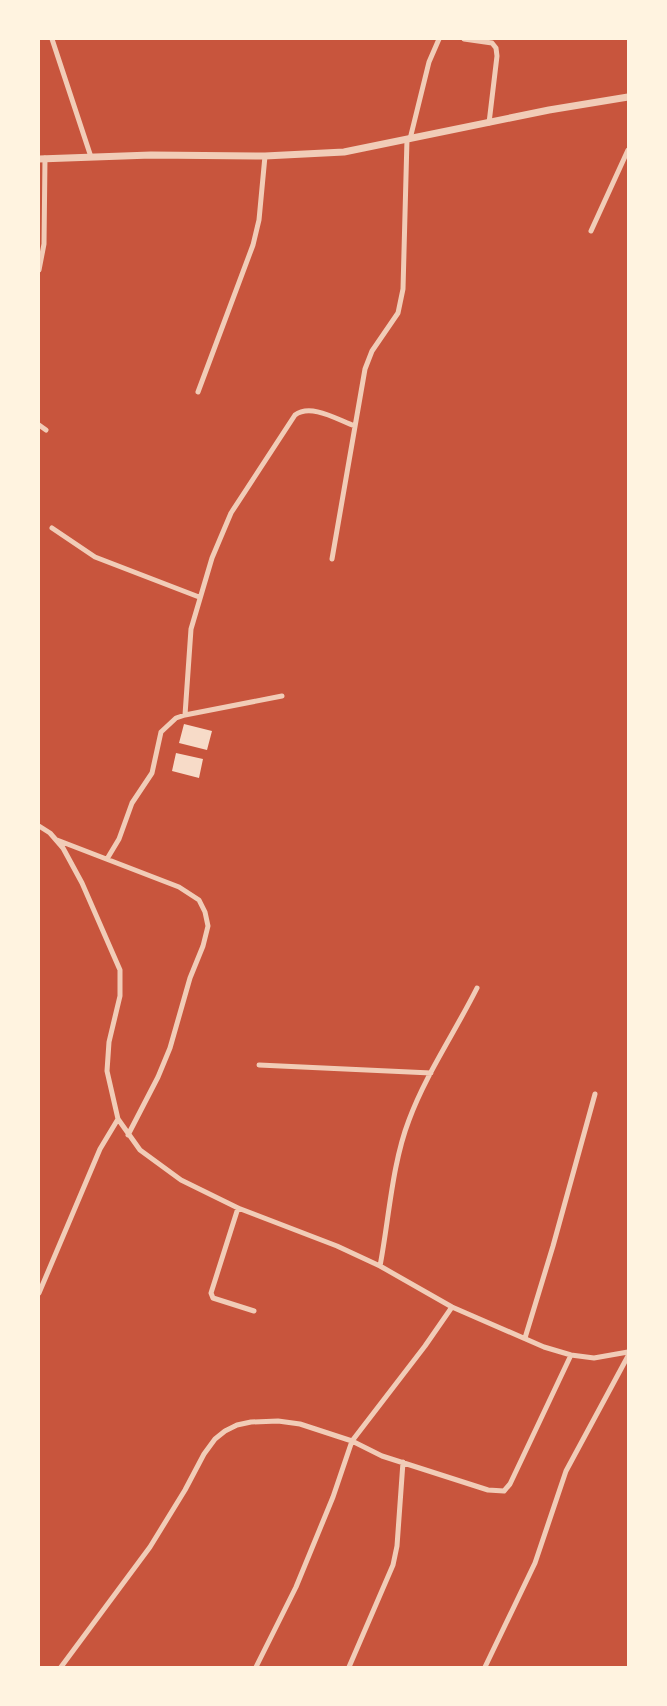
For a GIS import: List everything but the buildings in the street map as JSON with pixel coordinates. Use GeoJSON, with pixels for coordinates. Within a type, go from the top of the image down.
{"type":"FeatureCollection","features":[{"type":"Feature","properties":{"kind":"street"},"geometry":{"type":"LineString","coordinates":[[52,39],[91,156]]}},
{"type":"Feature","properties":{"kind":"street"},"geometry":{"type":"LineString","coordinates":[[332,559],[368,360],[394,320],[403,289],[409,139],[429,62],[439,39]]}},
{"type":"Feature","properties":{"kind":"street"},"geometry":{"type":"LineString","coordinates":[[464,39],[492,43],[496,48],[497,56],[489,123]]}},
{"type":"Feature","properties":{"kind":"street"},"geometry":{"type":"LineString","coordinates":[[39,270],[44,244],[42,159],[91,156],[265,156],[344,152],[550,110],[628,97]]}},
{"type":"Feature","properties":{"kind":"street"},"geometry":{"type":"LineString","coordinates":[[591,231],[628,150]]}},
{"type":"Feature","properties":{"kind":"street"},"geometry":{"type":"LineString","coordinates":[[198,392],[253,245],[259,220],[265,156]]}},
{"type":"Feature","properties":{"kind":"street"},"geometry":{"type":"LineString","coordinates":[[184,715],[191,629],[199,597],[225,526],[295,415],[301,411],[310,410],[355,426]]}},
{"type":"Feature","properties":{"kind":"street"},"geometry":{"type":"LineString","coordinates":[[39,425],[46,430]]}},
{"type":"Feature","properties":{"kind":"street"},"geometry":{"type":"LineString","coordinates":[[52,528],[95,557],[199,597]]}},
{"type":"Feature","properties":{"kind":"street"},"geometry":{"type":"LineString","coordinates":[[107,859],[119,839],[132,803],[152,773],[161,732],[176,718],[282,696]]}},
{"type":"Feature","properties":{"kind":"street"},"geometry":{"type":"LineString","coordinates":[[39,826],[56,840],[179,887],[199,900],[205,912],[208,926],[170,1048],[158,1077],[128,1135]]}},
{"type":"Feature","properties":{"kind":"street"},"geometry":{"type":"LineString","coordinates":[[56,840],[82,883],[120,970],[120,996],[107,1056],[107,1071],[118,1119],[140,1150],[159,1166],[181,1180],[238,1208],[337,1246],[380,1266],[452,1307],[544,1347],[571,1355],[594,1358],[628,1352]]}},
{"type":"Feature","properties":{"kind":"street"},"geometry":{"type":"LineString","coordinates":[[380,1266],[401,1143],[412,1113],[431,1073],[477,988]]}},
{"type":"Feature","properties":{"kind":"street"},"geometry":{"type":"LineString","coordinates":[[259,1065],[431,1073]]}},
{"type":"Feature","properties":{"kind":"street"},"geometry":{"type":"LineString","coordinates":[[526,1338],[595,1094]]}},
{"type":"Feature","properties":{"kind":"street"},"geometry":{"type":"LineString","coordinates":[[39,1293],[100,1149],[118,1119]]}},
{"type":"Feature","properties":{"kind":"street"},"geometry":{"type":"LineString","coordinates":[[238,1208],[211,1293],[213,1298],[254,1311]]}},
{"type":"Feature","properties":{"kind":"street"},"geometry":{"type":"LineString","coordinates":[[256,1667],[296,1587],[333,1497],[352,1440],[425,1346],[452,1307]]}},
{"type":"Feature","properties":{"kind":"street"},"geometry":{"type":"LineString","coordinates":[[61,1667],[150,1547],[185,1490],[204,1454],[224,1430],[251,1422],[278,1421],[300,1424],[352,1440],[382,1456],[488,1490],[504,1491],[510,1484],[571,1355]]}},
{"type":"Feature","properties":{"kind":"street"},"geometry":{"type":"LineString","coordinates":[[485,1667],[535,1563],[566,1471],[628,1356]]}},
{"type":"Feature","properties":{"kind":"street"},"geometry":{"type":"LineString","coordinates":[[349,1667],[393,1565],[397,1546],[403,1462]]}}]}
